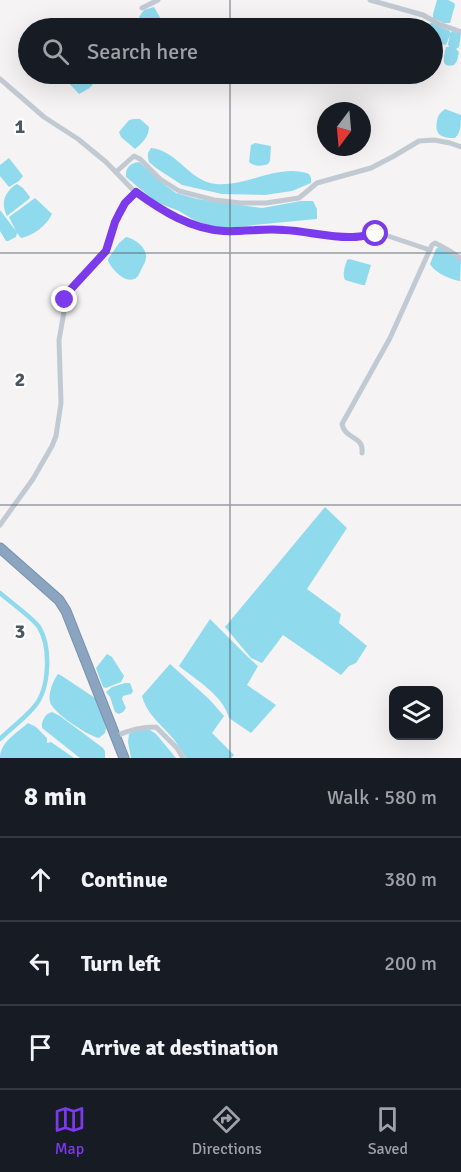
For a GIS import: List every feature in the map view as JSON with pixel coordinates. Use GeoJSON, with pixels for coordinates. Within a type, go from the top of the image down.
{"type":"FeatureCollection","features":[{"type":"Feature","properties":{"kind":"highway"},"geometry":{"type":"LineString","coordinates":[[0,548],[58,600],[66,611],[124,758]]}},
{"type":"Feature","properties":{"kind":"street"},"geometry":{"type":"LineString","coordinates":[[142,8],[158,0]]}},
{"type":"Feature","properties":{"kind":"street"},"geometry":{"type":"LineString","coordinates":[[369,0],[428,18]]}},
{"type":"Feature","properties":{"kind":"street"},"geometry":{"type":"LineString","coordinates":[[443,25],[461,32]]}},
{"type":"Feature","properties":{"kind":"street"},"geometry":{"type":"LineString","coordinates":[[0,79],[44,117],[78,139],[106,162],[136,192],[160,208],[194,225],[225,231],[280,229],[351,237],[382,234],[430,250]]}},
{"type":"Feature","properties":{"kind":"street"},"geometry":{"type":"LineString","coordinates":[[116,172],[134,156],[160,179],[179,191],[214,200],[266,203],[299,198],[317,183],[371,168],[418,141],[450,142],[461,147]]}},
{"type":"Feature","properties":{"kind":"street"},"geometry":{"type":"LineString","coordinates":[[0,525],[33,479],[56,436],[61,403],[59,340],[67,295],[106,251],[119,214],[125,203],[136,192]]}},
{"type":"Feature","properties":{"kind":"street"},"geometry":{"type":"LineString","coordinates":[[362,453],[361,443],[347,434],[341,426],[390,338],[432,245],[435,243],[461,259]]}},
{"type":"Feature","properties":{"kind":"street"},"geometry":{"type":"LineString","coordinates":[[116,736],[131,729],[156,727],[177,748],[183,758]]}},
{"type":"Feature","properties":{"kind":"water"},"geometry":{"type":"Polygon","coordinates":[[[437,0],[448,0],[455,5],[450,23],[443,23],[443,18],[433,18],[437,0]]]}},
{"type":"Feature","properties":{"kind":"water"},"geometry":{"type":"Polygon","coordinates":[[[154,7],[160,18],[140,18],[144,10],[154,7]]]}},
{"type":"Feature","properties":{"kind":"water"},"geometry":{"type":"Polygon","coordinates":[[[443,28],[450,33],[452,31],[461,34],[459,47],[456,49],[459,52],[457,61],[454,65],[447,65],[444,61],[450,35],[446,45],[443,44],[443,28]]]}},
{"type":"Feature","properties":{"kind":"water"},"geometry":{"type":"Polygon","coordinates":[[[70,84],[93,84],[89,88],[79,94],[70,84]]]}},
{"type":"Feature","properties":{"kind":"water"},"geometry":{"type":"Polygon","coordinates":[[[445,109],[461,115],[460,130],[455,138],[443,137],[438,133],[436,126],[438,117],[445,109]]]}},
{"type":"Feature","properties":{"kind":"water"},"geometry":{"type":"Polygon","coordinates":[[[140,119],[149,127],[143,142],[135,149],[121,137],[119,132],[129,120],[140,119]]]}},
{"type":"Feature","properties":{"kind":"water"},"geometry":{"type":"Polygon","coordinates":[[[255,143],[271,146],[268,164],[258,166],[249,162],[251,145],[255,143]]]}},
{"type":"Feature","properties":{"kind":"water"},"geometry":{"type":"Polygon","coordinates":[[[151,148],[168,154],[199,178],[216,184],[239,182],[286,171],[309,174],[311,183],[292,191],[265,195],[222,194],[182,185],[149,162],[148,153],[151,148]]]}},
{"type":"Feature","properties":{"kind":"water"},"geometry":{"type":"Polygon","coordinates":[[[9,158],[23,176],[9,187],[0,176],[0,165],[9,158]]]}},
{"type":"Feature","properties":{"kind":"water"},"geometry":{"type":"Polygon","coordinates":[[[139,162],[176,193],[197,199],[262,208],[313,201],[317,209],[317,219],[224,228],[208,225],[156,202],[126,177],[129,166],[139,162]]]}},
{"type":"Feature","properties":{"kind":"water"},"geometry":{"type":"Polygon","coordinates":[[[17,184],[30,197],[7,216],[4,206],[5,198],[9,190],[17,184]]]}},
{"type":"Feature","properties":{"kind":"water"},"geometry":{"type":"Polygon","coordinates":[[[35,198],[52,214],[50,218],[30,235],[21,238],[17,233],[16,237],[6,241],[0,231],[0,210],[16,231],[9,217],[35,198]]]}},
{"type":"Feature","properties":{"kind":"water"},"geometry":{"type":"Polygon","coordinates":[[[126,237],[141,246],[146,257],[138,276],[130,280],[112,268],[108,261],[119,243],[126,237]]]}},
{"type":"Feature","properties":{"kind":"water"},"geometry":{"type":"Polygon","coordinates":[[[439,247],[451,253],[461,262],[460,281],[443,275],[430,264],[439,247]]]}},
{"type":"Feature","properties":{"kind":"water"},"geometry":{"type":"Polygon","coordinates":[[[349,259],[371,265],[365,285],[345,280],[344,270],[349,259]]]}},
{"type":"Feature","properties":{"kind":"water"},"geometry":{"type":"Polygon","coordinates":[[[325,507],[347,528],[307,589],[341,614],[339,623],[367,646],[356,663],[349,666],[341,675],[283,635],[262,663],[251,658],[225,627],[325,507]]]}},
{"type":"Feature","properties":{"kind":"water"},"geometry":{"type":"Polygon","coordinates":[[[210,619],[258,666],[247,685],[276,705],[251,733],[229,718],[215,695],[179,666],[210,619]]]}},
{"type":"Feature","properties":{"kind":"water"},"geometry":{"type":"Polygon","coordinates":[[[107,654],[112,657],[124,676],[121,682],[106,688],[103,687],[96,668],[107,654]]]}},
{"type":"Feature","properties":{"kind":"water"},"geometry":{"type":"Polygon","coordinates":[[[170,664],[209,699],[224,716],[212,733],[234,755],[231,758],[186,758],[174,740],[149,712],[142,696],[170,664]]]}},
{"type":"Feature","properties":{"kind":"water"},"geometry":{"type":"Polygon","coordinates":[[[58,674],[95,698],[106,728],[105,733],[99,738],[71,723],[52,706],[50,691],[58,674]]]}},
{"type":"Feature","properties":{"kind":"water"},"geometry":{"type":"Polygon","coordinates":[[[130,683],[133,691],[123,696],[126,708],[119,714],[115,712],[106,692],[112,687],[130,683]]]}},
{"type":"Feature","properties":{"kind":"water"},"geometry":{"type":"Polygon","coordinates":[[[52,712],[103,748],[105,758],[80,758],[42,728],[44,718],[52,712]]]}},
{"type":"Feature","properties":{"kind":"water"},"geometry":{"type":"Polygon","coordinates":[[[28,723],[36,727],[47,738],[47,743],[51,742],[74,758],[0,758],[6,743],[28,723]]]}},
{"type":"Feature","properties":{"kind":"water"},"geometry":{"type":"Polygon","coordinates":[[[138,730],[150,730],[156,734],[176,758],[131,758],[129,734],[138,730]]]}},
{"type":"Feature","properties":{"kind":"waterway"},"geometry":{"type":"LineString","coordinates":[[0,593],[39,627],[46,645],[47,656],[46,679],[39,699],[34,707],[0,739]]}},
{"type":"Feature","properties":{"kind":"route"},"geometry":{"type":"LineString","coordinates":[[65,300],[70,290],[106,251],[119,214],[125,203],[136,192],[179,218],[208,229],[225,231],[280,229],[351,237],[376,234]]}}]}
